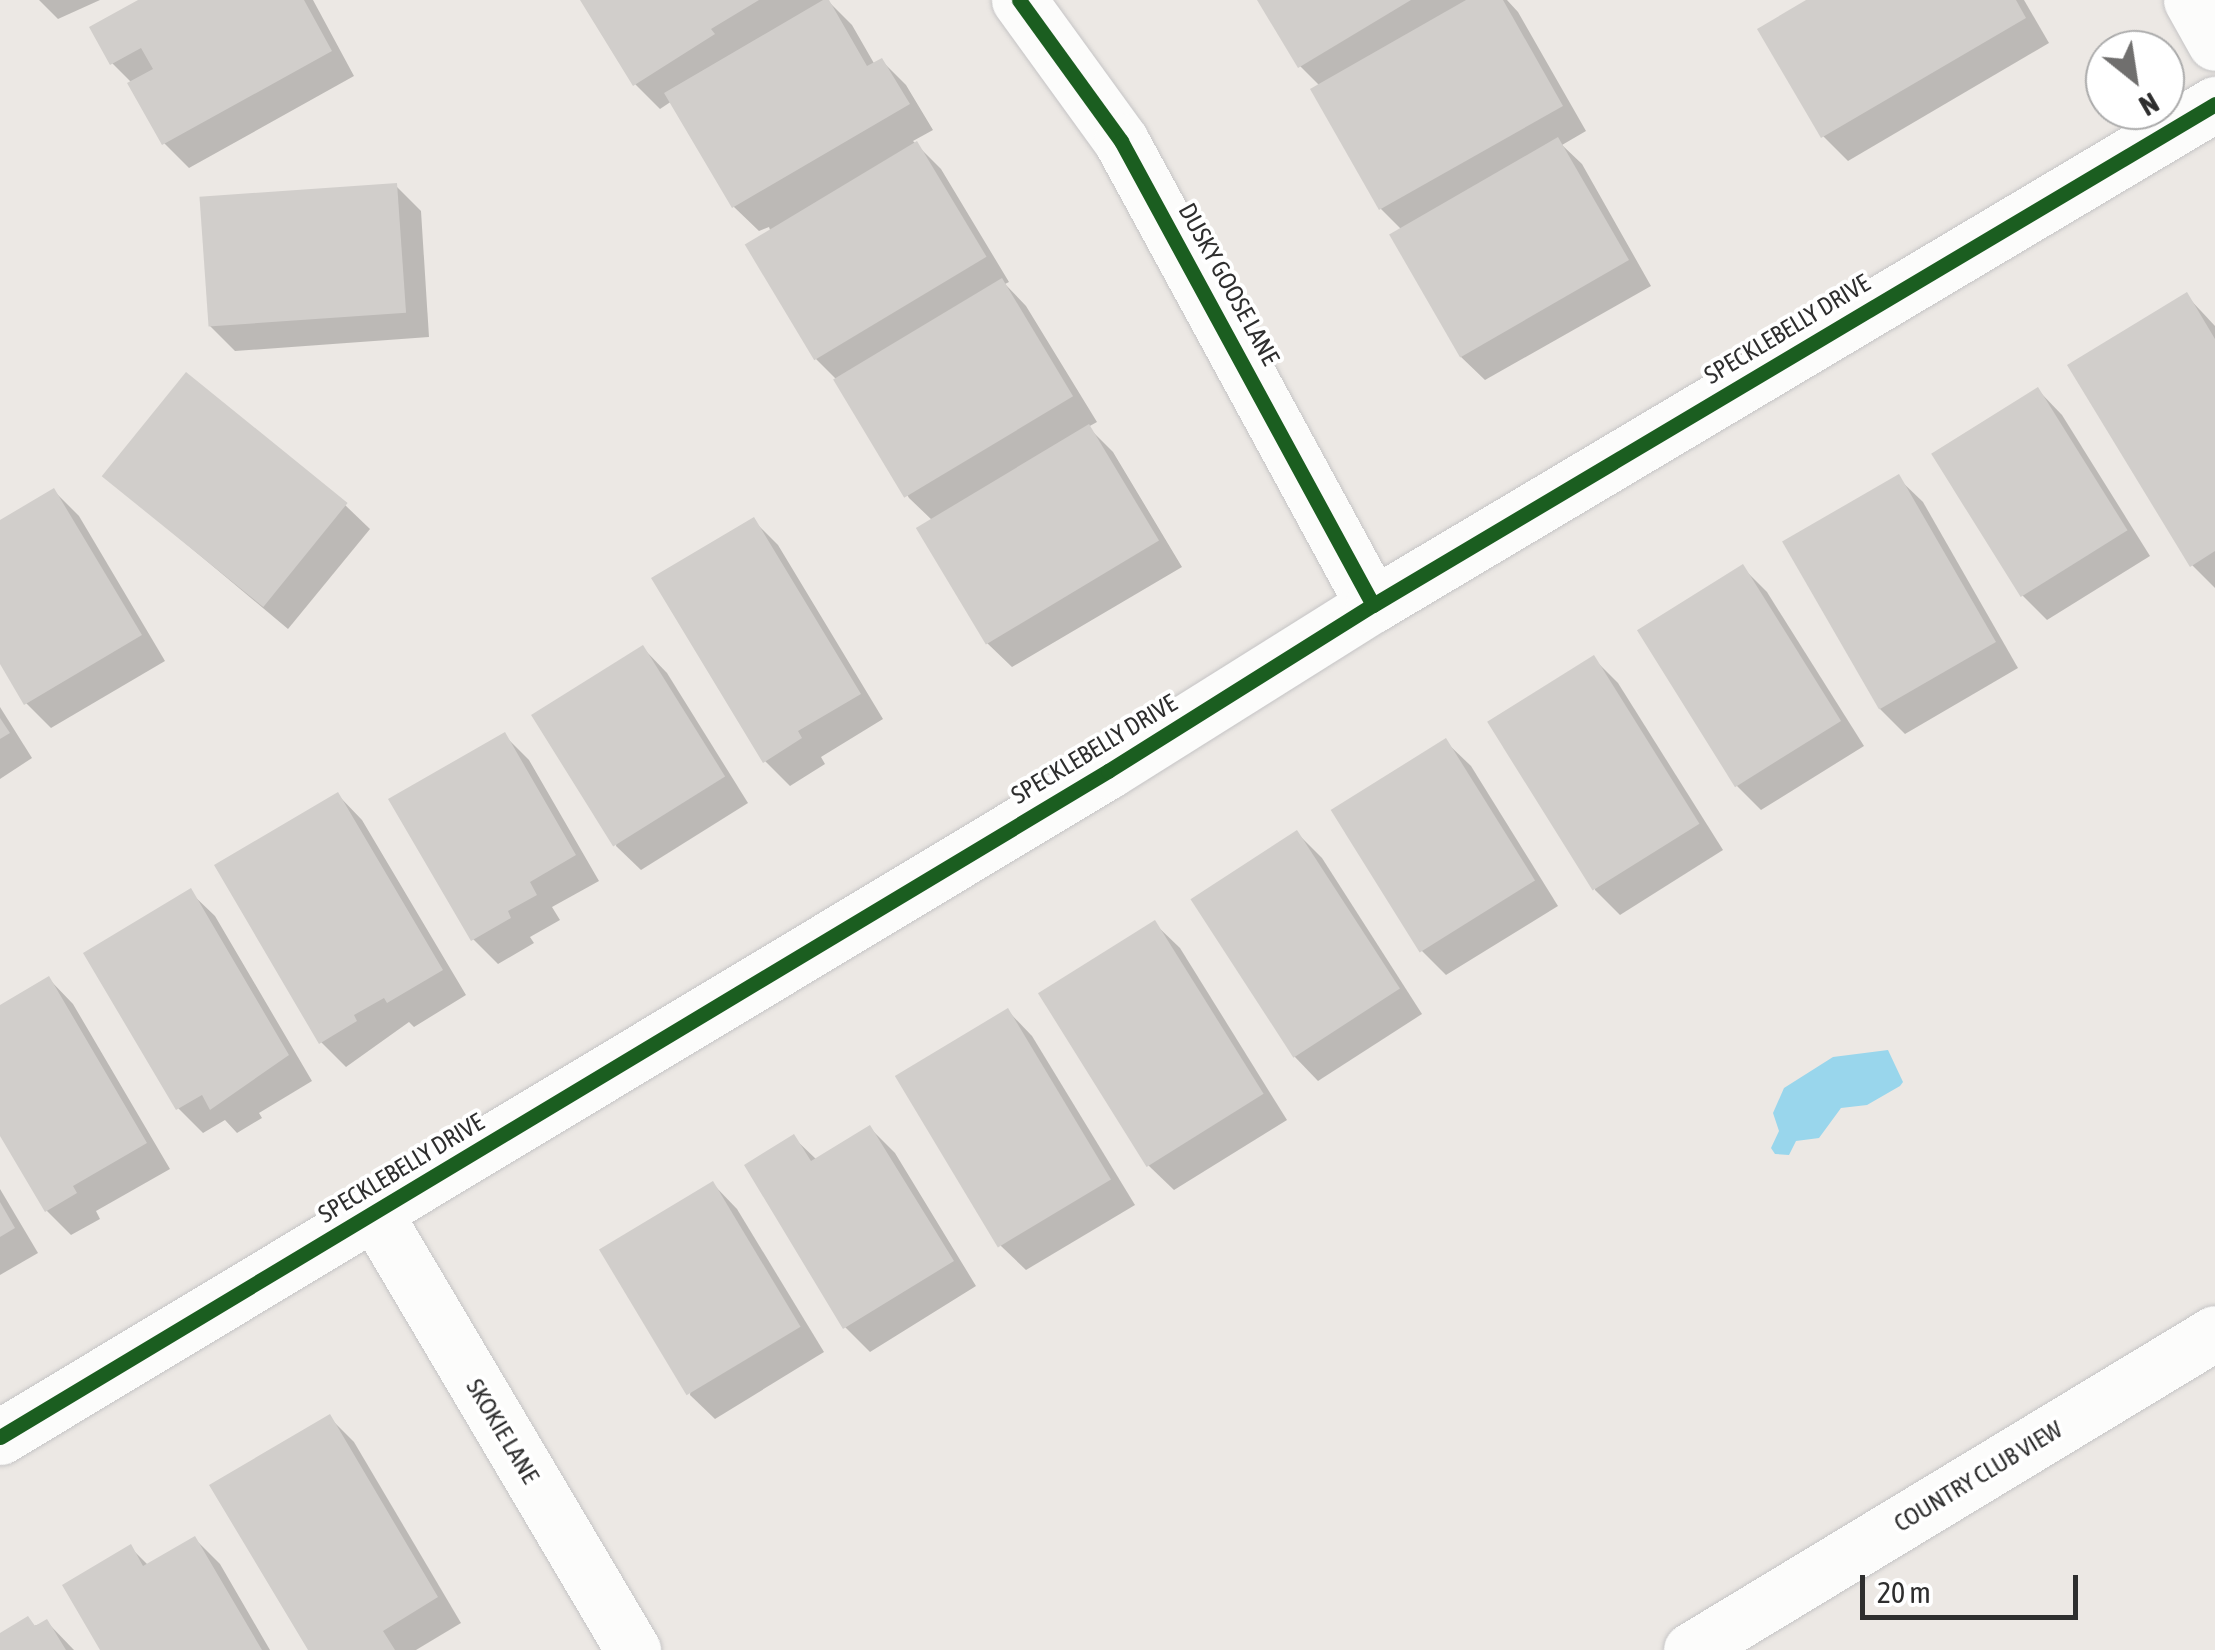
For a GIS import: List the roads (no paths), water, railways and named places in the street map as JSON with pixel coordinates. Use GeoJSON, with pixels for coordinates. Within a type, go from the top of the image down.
{"type":"FeatureCollection","features":[{"type":"Feature","properties":{"kind":"street","name":"DUSKY GOOSE LANE"},"geometry":{"type":"LineString","coordinates":[[1019,0],[1121,141],[1373,605]]}},
{"type":"Feature","properties":{"kind":"street"},"geometry":{"type":"LineString","coordinates":[[2191,0],[2215,43]]}},
{"type":"Feature","properties":{"kind":"street","name":"SPECKLEBELLY DRIVE"},"geometry":{"type":"LineString","coordinates":[[0,1438],[1108,771],[1373,605],[2215,104]]}},
{"type":"Feature","properties":{"kind":"street","name":"SKOKIE LANE"},"geometry":{"type":"LineString","coordinates":[[374,1212],[633,1650]]}},
{"type":"Feature","properties":{"kind":"street","name":"COUNTRY CLUB VIEW"},"geometry":{"type":"LineString","coordinates":[[1690,1650],[2215,1333]]}},
{"type":"Feature","properties":{"kind":"water"},"geometry":{"type":"Polygon","coordinates":[[[1888,1050],[1903,1082],[1900,1086],[1867,1105],[1841,1108],[1819,1138],[1796,1141],[1789,1155],[1775,1154],[1771,1148],[1779,1131],[1773,1113],[1784,1088],[1833,1057],[1888,1050]]]}}]}
